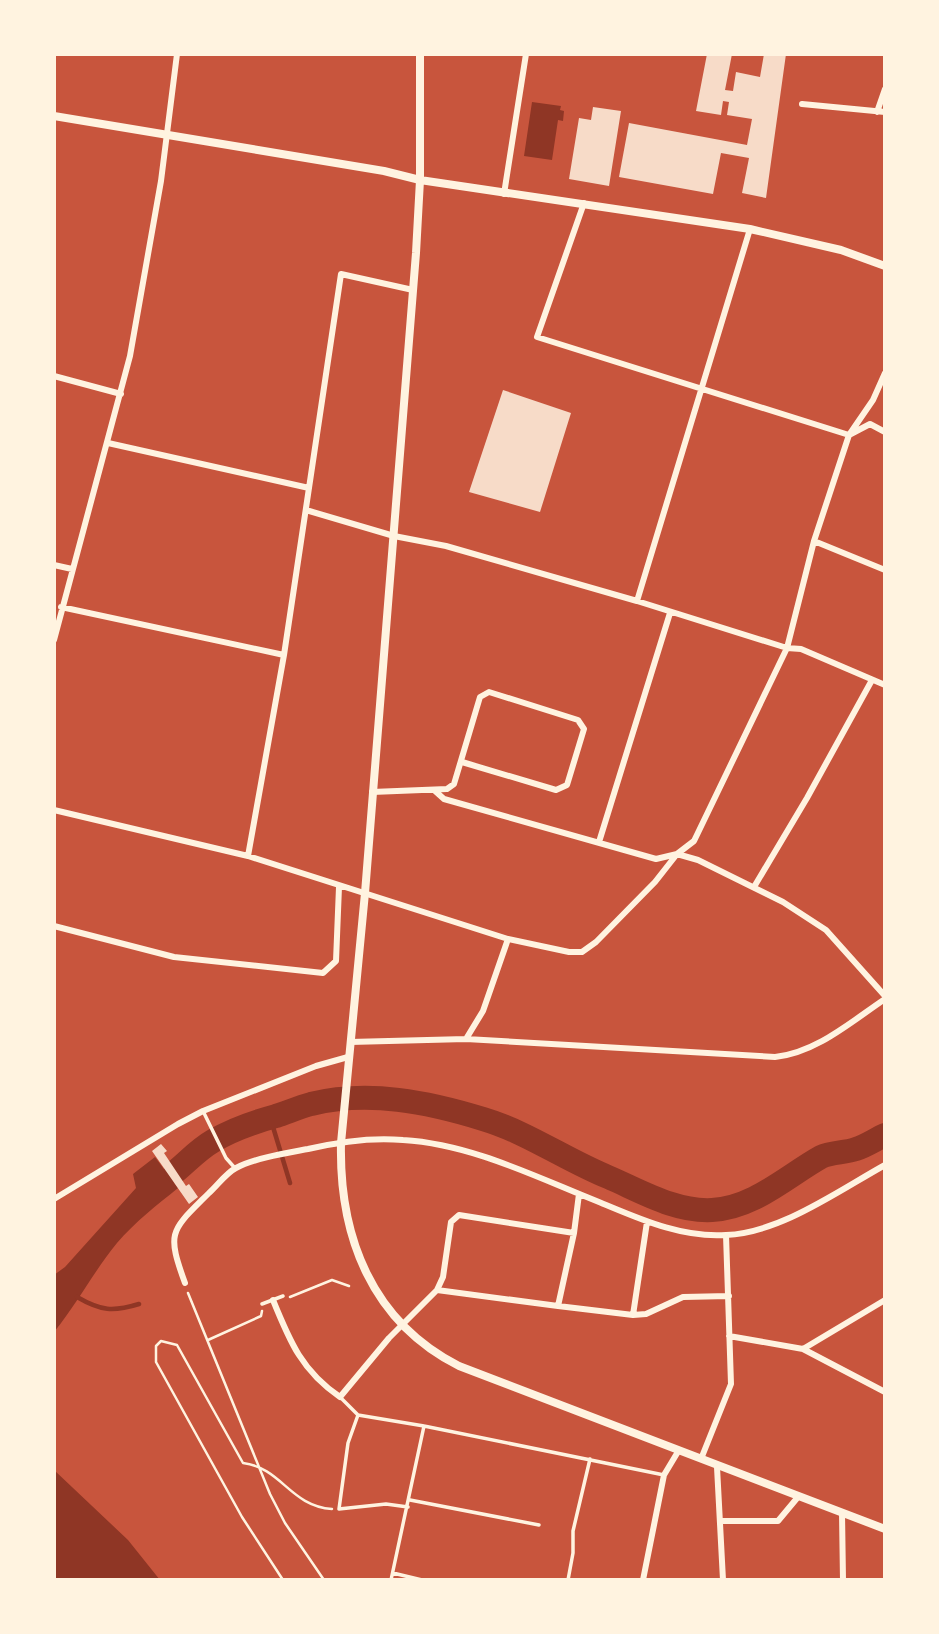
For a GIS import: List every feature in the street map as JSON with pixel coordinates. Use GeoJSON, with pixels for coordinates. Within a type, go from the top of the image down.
{"type":"FeatureCollection","features":[{"type":"Feature","properties":{"kind":"street"},"geometry":{"type":"LineString","coordinates":[[54,640],[121,394],[147,267],[177,54]]}},
{"type":"Feature","properties":{"kind":"street"},"geometry":{"type":"LineString","coordinates":[[420,54],[420,180],[413,290],[365,893],[341,1133],[340,1170],[349,1230],[360,1260],[382,1300],[402,1326],[438,1355],[459,1366],[717,1467],[885,1529]]}},
{"type":"Feature","properties":{"kind":"street"},"geometry":{"type":"LineString","coordinates":[[504,194],[526,54]]}},
{"type":"Feature","properties":{"kind":"street"},"geometry":{"type":"LineString","coordinates":[[802,104],[881,112],[885,89]]}},
{"type":"Feature","properties":{"kind":"street"},"geometry":{"type":"LineString","coordinates":[[54,116],[384,171],[504,194],[584,203],[750,229],[841,250],[885,266]]}},
{"type":"Feature","properties":{"kind":"street"},"geometry":{"type":"LineString","coordinates":[[584,203],[537,337],[849,435],[870,424],[885,432]]}},
{"type":"Feature","properties":{"kind":"street"},"geometry":{"type":"LineString","coordinates":[[637,601],[750,229]]}},
{"type":"Feature","properties":{"kind":"street"},"geometry":{"type":"LineString","coordinates":[[248,856],[284,655],[341,274],[413,290]]}},
{"type":"Feature","properties":{"kind":"street"},"geometry":{"type":"LineString","coordinates":[[54,810],[248,856],[508,939],[562,951],[582,952],[596,942],[677,854],[694,841],[787,648],[814,541],[849,435],[873,400],[885,373]]}},
{"type":"Feature","properties":{"kind":"street"},"geometry":{"type":"LineString","coordinates":[[54,376],[121,394]]}},
{"type":"Feature","properties":{"kind":"street"},"geometry":{"type":"LineString","coordinates":[[108,443],[309,488]]}},
{"type":"Feature","properties":{"kind":"street"},"geometry":{"type":"LineString","coordinates":[[306,510],[394,536],[446,546],[787,648],[801,649],[885,685]]}},
{"type":"Feature","properties":{"kind":"street"},"geometry":{"type":"LineString","coordinates":[[814,541],[885,570]]}},
{"type":"Feature","properties":{"kind":"street"},"geometry":{"type":"LineString","coordinates":[[54,565],[72,569]]}},
{"type":"Feature","properties":{"kind":"street"},"geometry":{"type":"LineString","coordinates":[[61,607],[284,655]]}},
{"type":"Feature","properties":{"kind":"street"},"geometry":{"type":"LineString","coordinates":[[598,842],[670,613]]}},
{"type":"Feature","properties":{"kind":"street"},"geometry":{"type":"LineString","coordinates":[[754,887],[807,799],[872,680]]}},
{"type":"Feature","properties":{"kind":"street"},"geometry":{"type":"LineString","coordinates":[[372,792],[447,789],[454,784],[480,698],[489,692],[578,720],[584,729],[567,785],[556,790],[462,762]]}},
{"type":"Feature","properties":{"kind":"street"},"geometry":{"type":"LineString","coordinates":[[349,1042],[466,1040],[785,1056],[813,1046],[885,998],[826,929],[754,887],[698,860],[677,854],[656,859],[444,799],[434,790]]}},
{"type":"Feature","properties":{"kind":"street"},"geometry":{"type":"LineString","coordinates":[[54,926],[174,957],[323,973],[336,961],[340,887]]}},
{"type":"Feature","properties":{"kind":"street"},"geometry":{"type":"LineString","coordinates":[[466,1040],[483,1012],[508,939]]}},
{"type":"Feature","properties":{"kind":"street"},"geometry":{"type":"LineString","coordinates":[[54,1199],[203,1111],[348,1056]]}},
{"type":"Feature","properties":{"kind":"street"},"geometry":{"type":"LineString","coordinates":[[185,1283],[174,1253],[172,1239],[176,1228],[234,1168],[295,1151],[341,1143],[392,1139],[440,1145],[520,1170],[647,1222],[685,1232],[726,1236],[779,1223],[885,1165]]}},
{"type":"Feature","properties":{"kind":"street"},"geometry":{"type":"LineString","coordinates":[[558,1306],[574,1233],[579,1194]]}},
{"type":"Feature","properties":{"kind":"street"},"geometry":{"type":"LineString","coordinates":[[273,1300],[298,1356],[315,1378],[340,1397],[437,1290],[443,1277],[451,1222],[459,1215],[574,1233]]}},
{"type":"Feature","properties":{"kind":"street"},"geometry":{"type":"LineString","coordinates":[[633,1315],[647,1222]]}},
{"type":"Feature","properties":{"kind":"street"},"geometry":{"type":"LineString","coordinates":[[701,1459],[731,1384],[726,1236]]}},
{"type":"Feature","properties":{"kind":"street"},"geometry":{"type":"LineString","coordinates":[[437,1290],[633,1315],[646,1314],[684,1297],[729,1296]]}},
{"type":"Feature","properties":{"kind":"street"},"geometry":{"type":"LineString","coordinates":[[803,1349],[885,1300]]}},
{"type":"Feature","properties":{"kind":"street"},"geometry":{"type":"LineString","coordinates":[[729,1336],[803,1349],[885,1392]]}},
{"type":"Feature","properties":{"kind":"street"},"geometry":{"type":"LineString","coordinates":[[643,1580],[664,1475],[679,1450]]}},
{"type":"Feature","properties":{"kind":"street"},"geometry":{"type":"LineString","coordinates":[[717,1467],[723,1580]]}},
{"type":"Feature","properties":{"kind":"street"},"geometry":{"type":"LineString","coordinates":[[721,1521],[778,1521],[798,1497]]}},
{"type":"Feature","properties":{"kind":"street"},"geometry":{"type":"LineString","coordinates":[[842,1513],[843,1580]]}},
{"type":"Feature","properties":{"kind":"lane"},"geometry":{"type":"LineString","coordinates":[[203,1111],[226,1158],[234,1168]]}},
{"type":"Feature","properties":{"kind":"lane"},"geometry":{"type":"LineString","coordinates":[[262,1304],[284,1296]]}},
{"type":"Feature","properties":{"kind":"lane"},"geometry":{"type":"LineString","coordinates":[[340,1397],[358,1415],[664,1475]]}},
{"type":"Feature","properties":{"kind":"lane"},"geometry":{"type":"LineString","coordinates":[[358,1415],[348,1443],[339,1509],[386,1504],[408,1507]]}},
{"type":"Feature","properties":{"kind":"lane"},"geometry":{"type":"LineString","coordinates":[[391,1580],[424,1426]]}},
{"type":"Feature","properties":{"kind":"lane"},"geometry":{"type":"LineString","coordinates":[[568,1580],[573,1553],[573,1531],[590,1459]]}},
{"type":"Feature","properties":{"kind":"lane"},"geometry":{"type":"LineString","coordinates":[[410,1500],[539,1525]]}},
{"type":"Feature","properties":{"kind":"lane"},"geometry":{"type":"LineString","coordinates":[[393,1573],[422,1580]]}},
{"type":"Feature","properties":{"kind":"path"},"geometry":{"type":"LineString","coordinates":[[284,1296],[292,1297],[332,1280],[349,1286]]}},
{"type":"Feature","properties":{"kind":"path"},"geometry":{"type":"LineString","coordinates":[[185,1283],[258,1465],[285,1523],[324,1580]]}},
{"type":"Feature","properties":{"kind":"path"},"geometry":{"type":"LineString","coordinates":[[208,1341],[261,1316],[262,1304]]}},
{"type":"Feature","properties":{"kind":"path"},"geometry":{"type":"LineString","coordinates":[[283,1580],[242,1517],[156,1362],[156,1346],[161,1341],[177,1345],[243,1463],[258,1465],[271,1472],[298,1498],[315,1506],[339,1509]]}},
{"type":"Feature","properties":{"kind":"shaded area"},"geometry":{"type":"Polygon","coordinates":[[[532,102],[561,106],[560,110],[564,111],[563,121],[558,120],[552,160],[524,156],[532,102]]]}},
{"type":"Feature","properties":{"kind":"shaded area"},"geometry":{"type":"Polygon","coordinates":[[[155,1157],[178,1188],[117,1243],[54,1332],[54,1275],[65,1267],[136,1188],[133,1174],[155,1157]]]}},
{"type":"Feature","properties":{"kind":"shaded area"},"geometry":{"type":"Polygon","coordinates":[[[54,1470],[128,1540],[160,1580],[54,1580],[54,1470]]]}},
{"type":"Feature","properties":{"kind":"building"},"geometry":{"type":"Polygon","coordinates":[[[707,54],[732,54],[725,90],[733,91],[736,72],[760,77],[764,54],[786,54],[766,198],[742,193],[749,158],[721,153],[713,194],[619,177],[629,123],[747,145],[752,119],[727,115],[729,102],[723,101],[721,115],[696,111],[707,54]]]}},
{"type":"Feature","properties":{"kind":"building"},"geometry":{"type":"Polygon","coordinates":[[[593,107],[621,111],[609,186],[569,179],[579,118],[591,120],[593,107]]]}},
{"type":"Feature","properties":{"kind":"building"},"geometry":{"type":"Polygon","coordinates":[[[503,390],[571,413],[540,512],[469,492],[503,390]]]}},
{"type":"Feature","properties":{"kind":"building"},"geometry":{"type":"Polygon","coordinates":[[[161,1144],[186,1186],[189,1184],[198,1197],[189,1204],[152,1151],[161,1144]]]}},
{"type":"Feature","properties":{"kind":"waterway"},"geometry":{"type":"LineString","coordinates":[[176,1171],[208,1144],[244,1126],[311,1104],[376,1098],[420,1103],[483,1119],[515,1131],[658,1200],[685,1208],[712,1210],[742,1204],[770,1190],[821,1157],[856,1149],[885,1135]]}},
{"type":"Feature","properties":{"kind":"waterway"},"geometry":{"type":"LineString","coordinates":[[270,1117],[290,1183]]}},
{"type":"Feature","properties":{"kind":"waterway"},"geometry":{"type":"LineString","coordinates":[[77,1297],[107,1309],[139,1304]]}}]}
